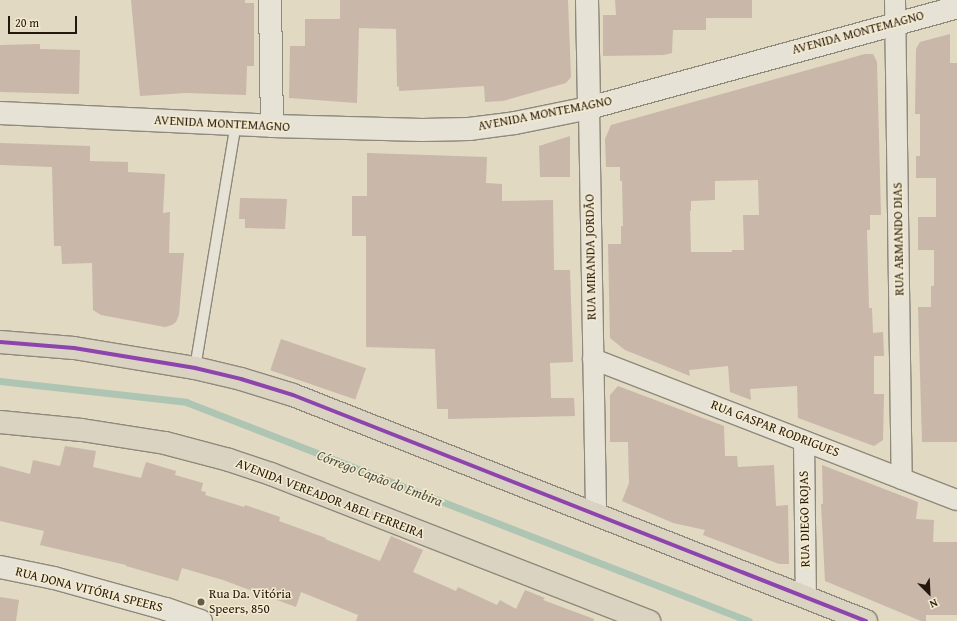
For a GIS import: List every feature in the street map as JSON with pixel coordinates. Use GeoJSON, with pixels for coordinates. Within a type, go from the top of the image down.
{"type":"FeatureCollection","features":[{"type":"Feature","properties":{"kind":"main road"},"geometry":{"type":"LineString","coordinates":[[0,342],[74,348],[194,368],[241,379],[294,395],[866,621]]}},
{"type":"Feature","properties":{"kind":"main road","name":"AVENIDA VEREADOR ABEL FERREIRA"},"geometry":{"type":"LineString","coordinates":[[0,422],[82,430],[157,442],[229,460],[291,482],[649,621]]}},
{"type":"Feature","properties":{"kind":"street"},"geometry":{"type":"LineString","coordinates":[[270,0],[272,126]]}},
{"type":"Feature","properties":{"kind":"street","name":"RUA MIRANDA JORDÃO"},"geometry":{"type":"LineString","coordinates":[[587,0],[596,514]]}},
{"type":"Feature","properties":{"kind":"street","name":"RUA ARMANDO DIAS"},"geometry":{"type":"LineString","coordinates":[[895,0],[902,479]]}},
{"type":"Feature","properties":{"kind":"street","name":"AVENIDA MONTEMAGNO"},"geometry":{"type":"LineString","coordinates":[[0,113],[272,126],[422,130],[469,129],[515,123],[589,108],[957,6]]}},
{"type":"Feature","properties":{"kind":"street","name":"RUA GASPAR RODRIGUES"},"geometry":{"type":"LineString","coordinates":[[593,359],[957,500]]}},
{"type":"Feature","properties":{"kind":"street","name":"RUA DIEGO ROJAS"},"geometry":{"type":"LineString","coordinates":[[804,441],[806,597]]}},
{"type":"Feature","properties":{"kind":"street","name":"RUA DONA VITÓRIA SPEERS"},"geometry":{"type":"LineString","coordinates":[[0,567],[61,580],[166,609],[201,621]]}},
{"type":"Feature","properties":{"kind":"lane"},"geometry":{"type":"LineString","coordinates":[[194,368],[236,124]]}},
{"type":"Feature","properties":{"kind":"building"},"geometry":{"type":"Polygon","coordinates":[[[131,0],[245,0],[245,3],[254,3],[254,66],[247,66],[246,95],[186,93],[140,96],[131,0]]]}},
{"type":"Feature","properties":{"kind":"building"},"geometry":{"type":"Polygon","coordinates":[[[340,0],[568,0],[571,77],[566,83],[503,101],[485,102],[484,86],[399,91],[399,86],[397,87],[396,29],[359,28],[357,103],[289,98],[290,46],[305,46],[305,19],[340,19],[340,0]]]}},
{"type":"Feature","properties":{"kind":"building"},"geometry":{"type":"Polygon","coordinates":[[[615,0],[752,0],[752,18],[706,18],[706,30],[673,30],[672,53],[664,55],[603,56],[603,15],[616,15],[615,0]]]}},
{"type":"Feature","properties":{"kind":"building"},"geometry":{"type":"Polygon","coordinates":[[[950,34],[950,63],[957,63],[957,442],[922,442],[918,307],[931,307],[931,286],[934,286],[934,250],[918,250],[918,217],[936,217],[936,178],[916,178],[916,156],[920,156],[920,114],[915,114],[916,49],[920,42],[950,34]]]}},
{"type":"Feature","properties":{"kind":"building"},"geometry":{"type":"Polygon","coordinates":[[[40,44],[40,49],[80,50],[79,94],[0,92],[0,45],[40,44]]]}},
{"type":"Feature","properties":{"kind":"building"},"geometry":{"type":"Polygon","coordinates":[[[865,54],[873,54],[877,62],[881,215],[870,215],[870,230],[867,230],[869,308],[872,308],[873,333],[883,332],[884,356],[874,356],[874,394],[884,394],[883,440],[874,446],[798,418],[797,386],[750,389],[751,400],[730,392],[728,366],[689,370],[690,376],[625,350],[610,338],[608,244],[621,244],[621,226],[623,226],[622,181],[620,181],[620,167],[606,167],[605,139],[611,125],[865,54]],[[758,180],[715,181],[715,200],[691,201],[691,252],[732,252],[732,250],[744,250],[743,215],[759,215],[758,180]]]}},
{"type":"Feature","properties":{"kind":"building"},"geometry":{"type":"Polygon","coordinates":[[[570,136],[570,177],[540,177],[539,146],[570,136]]]}},
{"type":"Feature","properties":{"kind":"building"},"geometry":{"type":"Polygon","coordinates":[[[0,143],[90,146],[90,161],[128,162],[128,172],[165,174],[163,213],[170,212],[169,253],[184,253],[179,315],[176,322],[165,327],[101,315],[93,310],[92,263],[62,264],[61,246],[54,246],[52,167],[0,165],[0,143]]]}},
{"type":"Feature","properties":{"kind":"building"},"geometry":{"type":"Polygon","coordinates":[[[367,153],[487,157],[486,183],[502,184],[502,201],[553,200],[554,270],[570,270],[573,362],[550,363],[551,398],[574,398],[575,416],[448,419],[448,409],[437,409],[435,349],[366,347],[366,236],[352,236],[352,196],[367,196],[367,153]]]}},
{"type":"Feature","properties":{"kind":"building"},"geometry":{"type":"Polygon","coordinates":[[[240,198],[287,199],[285,229],[245,228],[245,219],[239,219],[240,198]]]}},
{"type":"Feature","properties":{"kind":"building"},"geometry":{"type":"Polygon","coordinates":[[[281,339],[366,368],[355,400],[270,370],[281,339]]]}},
{"type":"Feature","properties":{"kind":"building"},"geometry":{"type":"Polygon","coordinates":[[[618,386],[724,426],[725,456],[737,456],[738,467],[774,465],[776,506],[788,505],[789,564],[779,564],[703,535],[705,530],[673,523],[622,501],[629,483],[628,442],[610,442],[610,395],[618,386]]]}},
{"type":"Feature","properties":{"kind":"building"},"geometry":{"type":"Polygon","coordinates":[[[65,446],[96,451],[93,467],[141,478],[146,462],[176,471],[175,475],[203,483],[201,491],[206,492],[205,495],[244,507],[245,505],[280,517],[279,521],[326,538],[325,539],[380,561],[391,536],[423,550],[413,572],[456,591],[458,587],[497,605],[500,600],[516,609],[525,590],[545,598],[543,600],[594,619],[594,621],[356,621],[358,615],[301,592],[296,607],[223,580],[182,568],[178,581],[126,565],[40,545],[44,531],[0,521],[0,466],[30,474],[33,460],[60,466],[65,446]]]}},
{"type":"Feature","properties":{"kind":"building"},"geometry":{"type":"Polygon","coordinates":[[[822,465],[918,502],[916,519],[934,520],[933,542],[957,542],[957,615],[926,615],[926,621],[921,621],[825,581],[821,504],[823,504],[822,465]]]}},
{"type":"Feature","properties":{"kind":"building"},"geometry":{"type":"Polygon","coordinates":[[[0,597],[19,600],[16,621],[0,621],[0,597]]]}},
{"type":"Feature","properties":{"kind":"waterway","name":"Córrego Capão do Embira"},"geometry":{"type":"LineString","coordinates":[[0,381],[186,402],[749,621]]}},
{"type":"Feature","properties":{"kind":"transit line"},"geometry":{"type":"LineString","coordinates":[[0,342],[74,348],[195,368],[241,379],[293,395],[866,621]]}},
{"type":"Feature","properties":{"kind":"place","name":"Rua Da. Vitória Speers, 850"},"geometry":{"type":"Point","coordinates":[201,602]}}]}
